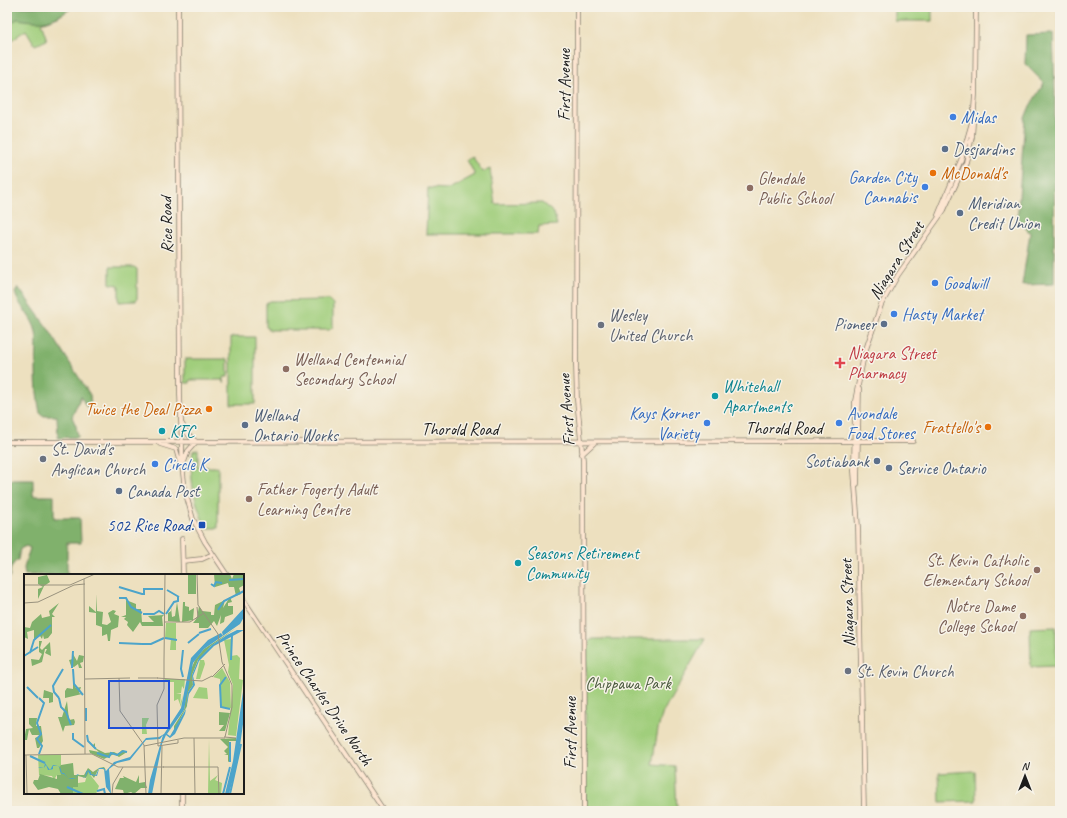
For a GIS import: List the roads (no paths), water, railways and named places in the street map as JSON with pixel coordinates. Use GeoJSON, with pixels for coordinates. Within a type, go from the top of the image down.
{"type":"FeatureCollection","features":[{"type":"Feature","properties":{"kind":"street","name":"Rice Road"},"geometry":{"type":"LineString","coordinates":[[178,7],[182,442]]}},
{"type":"Feature","properties":{"kind":"street","name":"First Avenue"},"geometry":{"type":"LineString","coordinates":[[577,7],[576,365],[582,454],[584,811]]}},
{"type":"Feature","properties":{"kind":"street","name":"Niagara Street"},"geometry":{"type":"LineString","coordinates":[[864,811],[862,662],[856,491],[859,471],[856,441],[860,395],[858,386],[867,343],[881,306],[898,275],[947,203],[966,162],[972,137],[976,88],[976,7]]}},
{"type":"Feature","properties":{"kind":"street"},"geometry":{"type":"LineString","coordinates":[[181,423],[187,433],[198,442],[187,453],[183,473]]}},
{"type":"Feature","properties":{"kind":"street","name":"Thorold Road"},"geometry":{"type":"LineString","coordinates":[[7,442],[594,443],[914,441]]}},
{"type":"Feature","properties":{"kind":"street"},"geometry":{"type":"LineString","coordinates":[[155,442],[176,449],[183,473]]}},
{"type":"Feature","properties":{"kind":"street"},"geometry":{"type":"LineString","coordinates":[[182,442],[185,491],[193,519],[226,574]]}},
{"type":"Feature","properties":{"kind":"street"},"geometry":{"type":"LineString","coordinates":[[582,454],[594,443]]}},
{"type":"Feature","properties":{"kind":"street"},"geometry":{"type":"LineString","coordinates":[[182,539],[183,574]]}},
{"type":"Feature","properties":{"kind":"street"},"geometry":{"type":"LineString","coordinates":[[183,561],[202,560],[213,554]]}},
{"type":"Feature","properties":{"kind":"street","name":"Prince Charles Drive North"},"geometry":{"type":"LineString","coordinates":[[244,601],[384,811]]}},
{"type":"Feature","properties":{"kind":"street"},"geometry":{"type":"LineString","coordinates":[[182,794],[182,811]]}},
{"type":"Feature","properties":{"kind":"place","name":"Midas"},"geometry":{"type":"Point","coordinates":[953,117]}},
{"type":"Feature","properties":{"kind":"place","name":"Desjardins"},"geometry":{"type":"Point","coordinates":[945,149]}},
{"type":"Feature","properties":{"kind":"place","name":"McDonald's"},"geometry":{"type":"Point","coordinates":[933,173]}},
{"type":"Feature","properties":{"kind":"place","name":"Garden City Cannabis"},"geometry":{"type":"Point","coordinates":[925,187]}},
{"type":"Feature","properties":{"kind":"place","name":"Glendale Public School"},"geometry":{"type":"Point","coordinates":[750,188]}},
{"type":"Feature","properties":{"kind":"place","name":"Meridian Credit Union"},"geometry":{"type":"Point","coordinates":[960,213]}},
{"type":"Feature","properties":{"kind":"place","name":"Goodwill"},"geometry":{"type":"Point","coordinates":[935,283]}},
{"type":"Feature","properties":{"kind":"place","name":"Hasty Market"},"geometry":{"type":"Point","coordinates":[894,314]}},
{"type":"Feature","properties":{"kind":"place","name":"Pioneer"},"geometry":{"type":"Point","coordinates":[884,324]}},
{"type":"Feature","properties":{"kind":"place","name":"Wesley United Church"},"geometry":{"type":"Point","coordinates":[601,325]}},
{"type":"Feature","properties":{"kind":"place","name":"Niagara Street Pharmacy"},"geometry":{"type":"Point","coordinates":[840,363]}},
{"type":"Feature","properties":{"kind":"place","name":"Welland Centennial Secondary School"},"geometry":{"type":"Point","coordinates":[286,369]}},
{"type":"Feature","properties":{"kind":"place","name":"Whitehall Apartments"},"geometry":{"type":"Point","coordinates":[715,396]}},
{"type":"Feature","properties":{"kind":"place","name":"Twice the Deal Pizza"},"geometry":{"type":"Point","coordinates":[209,409]}},
{"type":"Feature","properties":{"kind":"place","name":"Kays Korner Variety"},"geometry":{"type":"Point","coordinates":[707,423]}},
{"type":"Feature","properties":{"kind":"place","name":"Avondale Food Stores"},"geometry":{"type":"Point","coordinates":[839,423]}},
{"type":"Feature","properties":{"kind":"place","name":"Welland Ontario Works"},"geometry":{"type":"Point","coordinates":[245,425]}},
{"type":"Feature","properties":{"kind":"place","name":"Frattello's"},"geometry":{"type":"Point","coordinates":[988,427]}},
{"type":"Feature","properties":{"kind":"place","name":"KFC"},"geometry":{"type":"Point","coordinates":[162,431]}},
{"type":"Feature","properties":{"kind":"place","name":"St. David's Anglican Church"},"geometry":{"type":"Point","coordinates":[43,459]}},
{"type":"Feature","properties":{"kind":"place","name":"Scotiabank"},"geometry":{"type":"Point","coordinates":[877,461]}},
{"type":"Feature","properties":{"kind":"place","name":"Circle K"},"geometry":{"type":"Point","coordinates":[155,464]}},
{"type":"Feature","properties":{"kind":"place","name":"Service Ontario"},"geometry":{"type":"Point","coordinates":[889,468]}},
{"type":"Feature","properties":{"kind":"place","name":"Canada Post"},"geometry":{"type":"Point","coordinates":[119,491]}},
{"type":"Feature","properties":{"kind":"place","name":"Father Fogerty Adult Learning Centre"},"geometry":{"type":"Point","coordinates":[249,499]}},
{"type":"Feature","properties":{"kind":"place","name":"502 Rice Road."},"geometry":{"type":"Point","coordinates":[202,525]}},
{"type":"Feature","properties":{"kind":"place","name":"Seasons Retirement Community"},"geometry":{"type":"Point","coordinates":[518,563]}},
{"type":"Feature","properties":{"kind":"place","name":"St. Kevin Catholic Elementary School"},"geometry":{"type":"Point","coordinates":[1037,570]}},
{"type":"Feature","properties":{"kind":"place","name":"Notre Dame College School"},"geometry":{"type":"Point","coordinates":[1023,616]}},
{"type":"Feature","properties":{"kind":"place","name":"St. Kevin Church"},"geometry":{"type":"Point","coordinates":[848,671]}},
{"type":"Feature","properties":{"kind":"park label","name":"Chippawa Park"},"geometry":{"type":"Point","coordinates":[628,683]}}]}
